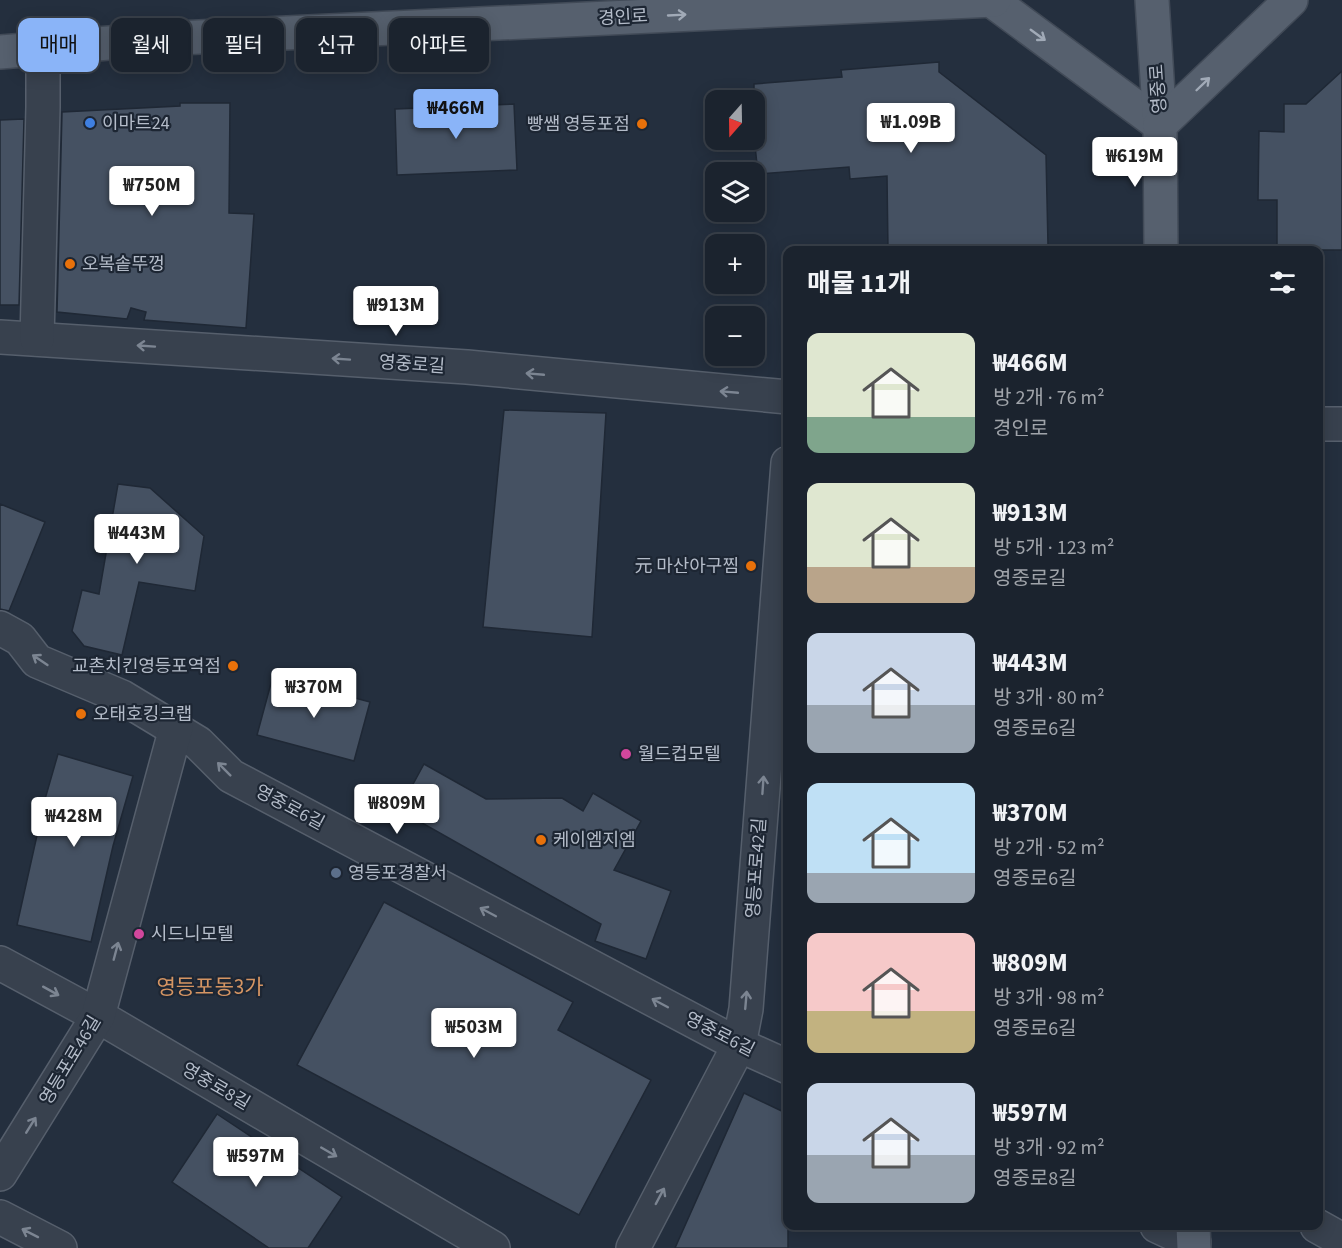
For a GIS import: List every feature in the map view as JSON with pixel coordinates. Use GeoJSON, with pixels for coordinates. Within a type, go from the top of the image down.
{"type":"FeatureCollection","features":[{"type":"Feature","properties":{"kind":"main road"},"geometry":{"type":"LineString","coordinates":[[993,0],[1160,125],[1291,0]]}},
{"type":"Feature","properties":{"kind":"main road","name":"경인로"},"geometry":{"type":"LineString","coordinates":[[99,44],[993,0]]}},
{"type":"Feature","properties":{"kind":"main road","name":"영중로"},"geometry":{"type":"LineString","coordinates":[[1152,0],[1160,125],[1161,246]]}},
{"type":"Feature","properties":{"kind":"main road","name":"경인로"},"geometry":{"type":"LineString","coordinates":[[0,52],[18,50]]}},
{"type":"Feature","properties":{"kind":"street"},"geometry":{"type":"LineString","coordinates":[[37,339],[43,72]]}},
{"type":"Feature","properties":{"kind":"street","name":"영중로길"},"geometry":{"type":"LineString","coordinates":[[0,337],[467,367],[783,397]]}},
{"type":"Feature","properties":{"kind":"street"},"geometry":{"type":"LineString","coordinates":[[1323,424],[1342,424]]}},
{"type":"Feature","properties":{"kind":"street","name":"영등포로42길"},"geometry":{"type":"LineString","coordinates":[[633,1248],[739,1045],[746,1009],[783,528]]}},
{"type":"Feature","properties":{"kind":"street","name":"영중로6길"},"geometry":{"type":"LineString","coordinates":[[0,628],[20,639],[37,661],[122,697],[176,728],[198,743],[231,776],[739,1045],[783,1065]]}},
{"type":"Feature","properties":{"kind":"street","name":"영등포로46길"},"geometry":{"type":"LineString","coordinates":[[0,1174],[98,1016],[176,728]]}},
{"type":"Feature","properties":{"kind":"street","name":"영중로8길"},"geometry":{"type":"LineString","coordinates":[[0,963],[98,1016],[493,1248]]}},
{"type":"Feature","properties":{"kind":"street"},"geometry":{"type":"LineString","coordinates":[[0,1217],[60,1248]]}},
{"type":"Feature","properties":{"kind":"street"},"geometry":{"type":"LineString","coordinates":[[1323,1229],[1342,1240]]}},
{"type":"Feature","properties":{"kind":"street"},"geometry":{"type":"LineString","coordinates":[[1168,1230],[1194,1239]]}},
{"type":"Feature","properties":{"kind":"building"},"geometry":{"type":"Polygon","coordinates":[[[939,62],[939,72],[1046,155],[1048,245],[888,246],[887,176],[850,179],[849,167],[765,173],[765,162],[757,162],[755,150],[765,150],[765,90],[754,90],[754,84],[842,77],[841,70],[939,62]]]}},
{"type":"Feature","properties":{"kind":"building"},"geometry":{"type":"Polygon","coordinates":[[[1342,71],[1342,250],[1323,250],[1323,246],[1277,246],[1277,200],[1258,200],[1259,131],[1284,132],[1284,104],[1306,104],[1342,71]]]}},
{"type":"Feature","properties":{"kind":"building"},"geometry":{"type":"Polygon","coordinates":[[[180,103],[230,103],[229,213],[254,214],[246,328],[144,320],[146,312],[131,308],[127,319],[57,312],[62,112],[180,106],[180,103]]]}},
{"type":"Feature","properties":{"kind":"building"},"geometry":{"type":"Polygon","coordinates":[[[514,104],[517,170],[397,175],[395,109],[514,104]]]}},
{"type":"Feature","properties":{"kind":"building"},"geometry":{"type":"Polygon","coordinates":[[[24,119],[19,305],[0,305],[0,120],[24,119]]]}},
{"type":"Feature","properties":{"kind":"building"},"geometry":{"type":"Polygon","coordinates":[[[504,410],[606,413],[592,637],[483,627],[504,410]]]}},
{"type":"Feature","properties":{"kind":"building"},"geometry":{"type":"Polygon","coordinates":[[[118,484],[150,488],[204,536],[195,591],[139,582],[122,655],[84,646],[72,631],[82,590],[99,594],[118,484]]]}},
{"type":"Feature","properties":{"kind":"building"},"geometry":{"type":"Polygon","coordinates":[[[0,504],[45,522],[9,611],[0,609],[0,504]]]}},
{"type":"Feature","properties":{"kind":"building"},"geometry":{"type":"Polygon","coordinates":[[[273,676],[370,702],[354,761],[257,735],[273,676]]]}},
{"type":"Feature","properties":{"kind":"building"},"geometry":{"type":"Polygon","coordinates":[[[58,754],[133,776],[113,846],[91,942],[17,925],[41,813],[58,754]]]}},
{"type":"Feature","properties":{"kind":"building"},"geometry":{"type":"Polygon","coordinates":[[[424,764],[486,799],[562,798],[583,811],[593,793],[641,821],[614,870],[671,891],[646,959],[595,941],[601,924],[399,810],[424,764]]]}},
{"type":"Feature","properties":{"kind":"building"},"geometry":{"type":"Polygon","coordinates":[[[384,902],[573,1002],[558,1030],[651,1080],[579,1215],[297,1065],[384,902]]]}},
{"type":"Feature","properties":{"kind":"building"},"geometry":{"type":"Polygon","coordinates":[[[744,1093],[783,1112],[783,1230],[788,1230],[788,1248],[675,1248],[744,1093]]]}},
{"type":"Feature","properties":{"kind":"building"},"geometry":{"type":"Polygon","coordinates":[[[217,1114],[342,1197],[308,1248],[269,1248],[172,1182],[217,1114]]]}},
{"type":"Feature","properties":{"kind":"place","name":"이마트24"},"geometry":{"type":"Point","coordinates":[90,123]}},
{"type":"Feature","properties":{"kind":"place","name":"빵쌤 영등포점"},"geometry":{"type":"Point","coordinates":[642,124]}},
{"type":"Feature","properties":{"kind":"place","name":"오복솥뚜껑"},"geometry":{"type":"Point","coordinates":[70,264]}},
{"type":"Feature","properties":{"kind":"place","name":"元 마산아구찜"},"geometry":{"type":"Point","coordinates":[751,566]}},
{"type":"Feature","properties":{"kind":"place","name":"교촌치킨영등포역점"},"geometry":{"type":"Point","coordinates":[233,666]}},
{"type":"Feature","properties":{"kind":"place","name":"오태호킹크랩"},"geometry":{"type":"Point","coordinates":[81,714]}},
{"type":"Feature","properties":{"kind":"place","name":"월드컵모텔"},"geometry":{"type":"Point","coordinates":[626,754]}},
{"type":"Feature","properties":{"kind":"place","name":"케이엠지엠"},"geometry":{"type":"Point","coordinates":[541,840]}},
{"type":"Feature","properties":{"kind":"place","name":"영등포경찰서"},"geometry":{"type":"Point","coordinates":[336,873]}},
{"type":"Feature","properties":{"kind":"place","name":"시드니모텔"},"geometry":{"type":"Point","coordinates":[139,934]}},
{"type":"Feature","properties":{"kind":"district","name":"영등포동3가"},"geometry":{"type":"Point","coordinates":[210,987]}}]}
